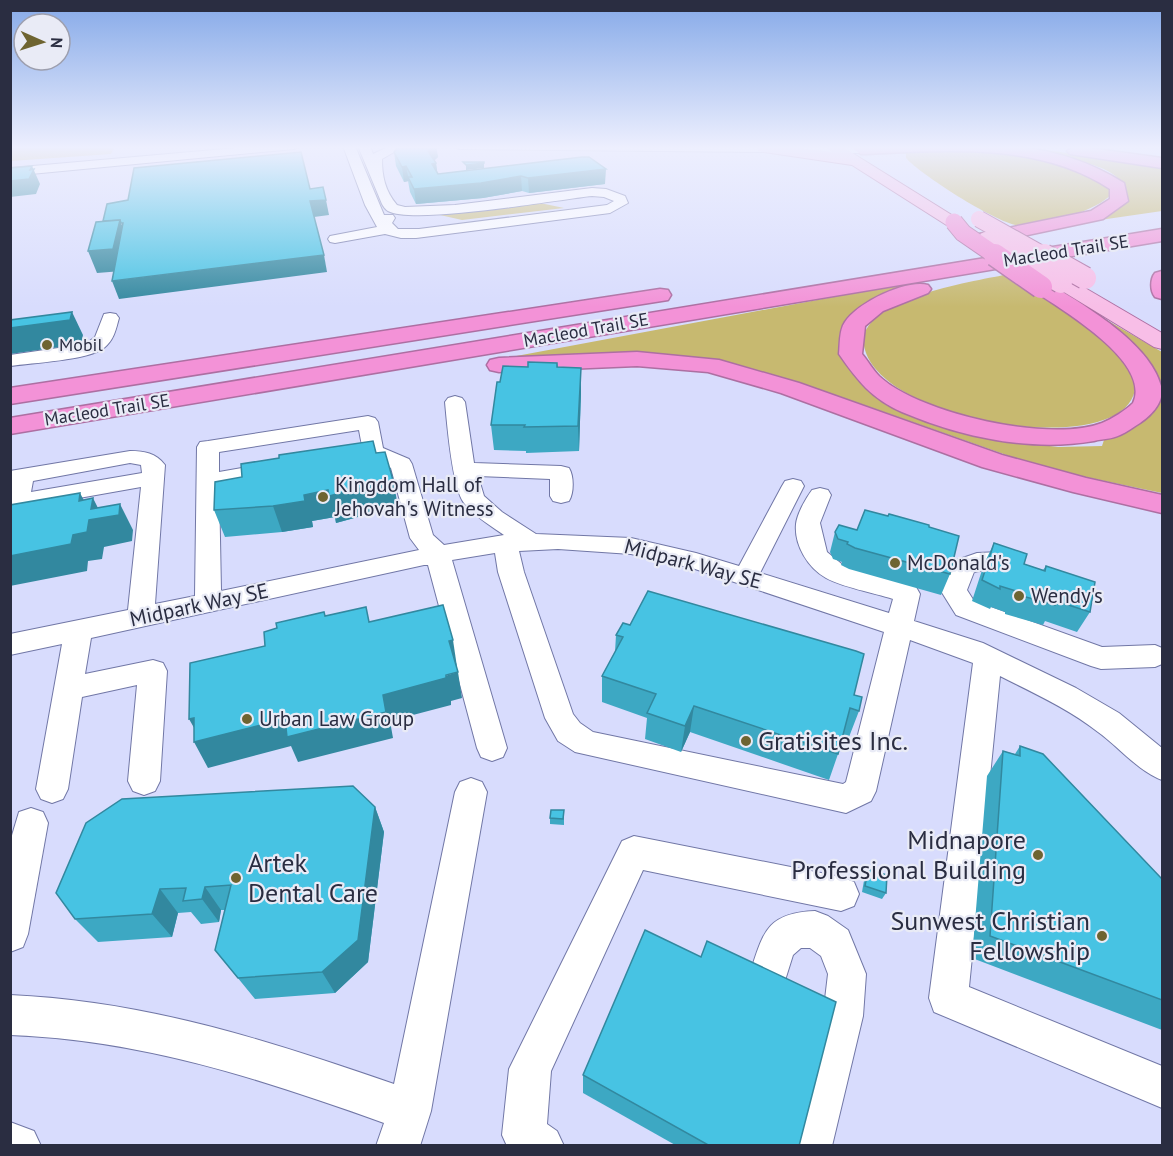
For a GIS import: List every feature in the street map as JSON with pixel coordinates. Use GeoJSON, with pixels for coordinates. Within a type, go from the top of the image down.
{"type":"FeatureCollection","features":[{"type":"Feature","properties":{"kind":"highway","name":"Macleod Trail SE"},"geometry":{"type":"LineString","coordinates":[[1115,223],[956,248],[967,242],[1097,215],[1119,200]]}},
{"type":"Feature","properties":{"kind":"highway"},"geometry":{"type":"LineString","coordinates":[[954,222],[963,233],[1051,285],[1139,364],[1148,379],[1149,395],[1146,403],[1134,418],[1112,429],[1064,438],[1024,437],[984,431],[946,421],[909,406],[880,389],[862,372],[852,356],[849,340],[855,325],[869,311],[900,296],[927,287],[1152,237]]}},
{"type":"Feature","properties":{"kind":"highway","name":"Macleod Trail SE"},"geometry":{"type":"LineString","coordinates":[[10,426],[1152,237]]}},
{"type":"Feature","properties":{"kind":"highway"},"geometry":{"type":"LineString","coordinates":[[1162,277],[1162,293]]}},
{"type":"Feature","properties":{"kind":"highway","name":"Macleod Trail SE"},"geometry":{"type":"LineString","coordinates":[[10,396],[682,291]]}},
{"type":"Feature","properties":{"kind":"highway"},"geometry":{"type":"LineString","coordinates":[[10,380],[310,343],[356,343]]}},
{"type":"Feature","properties":{"kind":"highway"},"geometry":{"type":"LineString","coordinates":[[291,380],[512,364],[637,359],[710,365],[790,388],[992,461],[1083,486],[1162,504]]}},
{"type":"Feature","properties":{"kind":"main road"},"geometry":{"type":"LineString","coordinates":[[923,200],[954,222]]}},
{"type":"Feature","properties":{"kind":"main road"},"geometry":{"type":"LineString","coordinates":[[952,200],[979,219],[1162,322]]}},
{"type":"Feature","properties":{"kind":"main road"},"geometry":{"type":"LineString","coordinates":[[1051,285],[1162,342]]}},
{"type":"Feature","properties":{"kind":"street"},"geometry":{"type":"LineString","coordinates":[[371,200],[378,216],[388,229]]}},
{"type":"Feature","properties":{"kind":"street"},"geometry":{"type":"LineString","coordinates":[[387,200],[391,207],[407,212],[426,212]]}},
{"type":"Feature","properties":{"kind":"street"},"geometry":{"type":"LineString","coordinates":[[388,229],[385,224],[389,218],[501,200]]}},
{"type":"Feature","properties":{"kind":"street"},"geometry":{"type":"LineString","coordinates":[[335,239],[388,229],[399,233],[419,233],[610,209],[619,206],[621,202],[618,200]]}},
{"type":"Feature","properties":{"kind":"street"},"geometry":{"type":"LineString","coordinates":[[10,361],[86,350],[97,346],[106,337],[110,318]]}},
{"type":"Feature","properties":{"kind":"street"},"geometry":{"type":"LineString","coordinates":[[455,402],[465,469],[473,499],[518,542],[511,572],[560,718],[568,732],[586,742],[846,800],[860,791],[907,594],[835,572],[818,558],[813,551],[808,523],[828,497]]}},
{"type":"Feature","properties":{"kind":"street"},"geometry":{"type":"LineString","coordinates":[[208,603],[208,447],[368,422],[373,451]]}},
{"type":"Feature","properties":{"kind":"street"},"geometry":{"type":"LineString","coordinates":[[351,455],[373,451],[401,464],[422,538],[438,554],[492,748]]}},
{"type":"Feature","properties":{"kind":"street"},"geometry":{"type":"LineString","coordinates":[[17,477],[142,457],[154,465],[141,617]]}},
{"type":"Feature","properties":{"kind":"street"},"geometry":{"type":"LineString","coordinates":[[207,481],[295,465]]}},
{"type":"Feature","properties":{"kind":"street"},"geometry":{"type":"LineString","coordinates":[[465,469],[561,473],[561,496]]}},
{"type":"Feature","properties":{"kind":"street"},"geometry":{"type":"LineString","coordinates":[[746,576],[794,486]]}},
{"type":"Feature","properties":{"kind":"street","name":"Midpark Way SE"},"geometry":{"type":"LineString","coordinates":[[10,645],[438,554],[518,542],[586,541],[631,546],[696,561],[900,626],[988,657],[1066,696],[1108,722],[1162,766]]}},
{"type":"Feature","properties":{"kind":"street"},"geometry":{"type":"LineString","coordinates":[[1000,560],[977,561],[963,567],[954,591],[965,608],[1101,658],[1155,656]]}},
{"type":"Feature","properties":{"kind":"street"},"geometry":{"type":"LineString","coordinates":[[52,789],[78,630]]}},
{"type":"Feature","properties":{"kind":"street"},"geometry":{"type":"LineString","coordinates":[[988,657],[948,998],[1162,1087]]}},
{"type":"Feature","properties":{"kind":"street"},"geometry":{"type":"LineString","coordinates":[[67,689],[153,671],[144,781]]}},
{"type":"Feature","properties":{"kind":"street"},"geometry":{"type":"LineString","coordinates":[[10,1015],[75,1019],[154,1032],[317,1078],[404,1128],[471,792]]}},
{"type":"Feature","properties":{"kind":"street"},"geometry":{"type":"LineString","coordinates":[[10,934],[31,823]]}},
{"type":"Feature","properties":{"kind":"street"},"geometry":{"type":"LineString","coordinates":[[542,1146],[524,1135],[530,1069],[633,852],[841,894]]}},
{"type":"Feature","properties":{"kind":"street"},"geometry":{"type":"LineString","coordinates":[[768,976],[778,944],[794,930],[815,928],[835,943],[847,974],[843,1016],[810,1146]]}},
{"type":"Feature","properties":{"kind":"street"},"geometry":{"type":"LineString","coordinates":[[10,1144],[18,1146]]}},
{"type":"Feature","properties":{"kind":"shaded area"},"geometry":{"type":"Polygon","coordinates":[[[964,200],[1105,200],[1069,216],[1030,226],[1010,223],[964,200]]]}},
{"type":"Feature","properties":{"kind":"shaded area"},"geometry":{"type":"Polygon","coordinates":[[[1117,200],[1162,200],[1162,211],[1093,221],[1089,219],[1117,200]]]}},
{"type":"Feature","properties":{"kind":"shaded area"},"geometry":{"type":"Polygon","coordinates":[[[540,203],[564,208],[462,220],[440,215],[540,203]]]}},
{"type":"Feature","properties":{"kind":"shaded area"},"geometry":{"type":"Polygon","coordinates":[[[1009,274],[1061,306],[1118,353],[1130,368],[1135,381],[1127,406],[1099,421],[1059,427],[1012,425],[963,415],[918,399],[884,377],[865,350],[865,332],[876,318],[895,305],[945,288],[1009,274]]]}},
{"type":"Feature","properties":{"kind":"shaded area"},"geometry":{"type":"Polygon","coordinates":[[[908,283],[912,286],[852,319],[863,381],[1007,441],[1058,447],[1102,446],[1105,437],[1159,395],[1092,315],[1098,315],[1162,352],[1162,493],[1076,475],[1015,458],[824,391],[752,370],[621,353],[512,360],[511,357],[908,283]]]}},
{"type":"Feature","properties":{"kind":"building"},"geometry":{"type":"Polygon","coordinates":[[[128,200],[326,200],[310,201],[324,255],[112,281],[123,223],[120,220],[103,221],[107,204],[128,200]]]}},
{"type":"Feature","properties":{"kind":"building"},"geometry":{"type":"Polygon","coordinates":[[[120,220],[113,249],[88,251],[96,222],[120,220]]]}},
{"type":"Feature","properties":{"kind":"building"},"geometry":{"type":"Polygon","coordinates":[[[72,312],[70,320],[10,328],[10,320],[72,312]]]}},
{"type":"Feature","properties":{"kind":"building"},"geometry":{"type":"Polygon","coordinates":[[[528,362],[557,363],[557,367],[581,368],[578,426],[491,425],[497,382],[500,382],[503,366],[528,367],[528,362]]]}},
{"type":"Feature","properties":{"kind":"building"},"geometry":{"type":"Polygon","coordinates":[[[373,441],[376,453],[385,452],[393,480],[329,496],[328,490],[304,495],[305,501],[273,506],[214,510],[215,482],[242,477],[241,464],[279,458],[279,455],[373,441]]]}},
{"type":"Feature","properties":{"kind":"building"},"geometry":{"type":"Polygon","coordinates":[[[80,493],[79,501],[93,498],[91,509],[120,504],[119,515],[89,520],[87,532],[73,535],[71,544],[10,556],[10,505],[80,493]]]}},
{"type":"Feature","properties":{"kind":"building"},"geometry":{"type":"Polygon","coordinates":[[[865,510],[929,525],[929,527],[959,536],[950,574],[855,548],[847,544],[848,542],[838,539],[835,532],[839,525],[857,530],[865,510]]]}},
{"type":"Feature","properties":{"kind":"building"},"geometry":{"type":"Polygon","coordinates":[[[994,543],[1027,554],[1024,564],[1045,571],[1046,566],[1095,582],[1090,612],[1056,601],[1055,605],[1015,594],[1016,591],[1000,586],[1000,589],[982,580],[994,543]]]}},
{"type":"Feature","properties":{"kind":"building"},"geometry":{"type":"Polygon","coordinates":[[[648,591],[864,654],[854,695],[862,697],[859,711],[850,708],[838,754],[694,706],[685,726],[647,713],[656,694],[602,676],[623,637],[616,635],[623,623],[630,625],[648,591]]]}},
{"type":"Feature","properties":{"kind":"building"},"geometry":{"type":"Polygon","coordinates":[[[443,605],[453,640],[449,641],[458,672],[446,675],[446,678],[383,695],[386,712],[287,737],[285,719],[194,742],[194,718],[189,719],[190,663],[265,646],[264,632],[277,628],[276,623],[324,612],[325,616],[366,607],[369,622],[443,605]]]}},
{"type":"Feature","properties":{"kind":"building","name":"Midnapore Professional Building"},"geometry":{"type":"Polygon","coordinates":[[[1020,746],[1043,754],[1162,879],[1162,1000],[990,936],[1003,751],[1020,756],[1020,746]]]}},
{"type":"Feature","properties":{"kind":"building","name":"Artek Dental Care"},"geometry":{"type":"Polygon","coordinates":[[[353,786],[375,807],[358,940],[322,972],[238,978],[215,950],[231,885],[205,887],[202,899],[183,901],[186,888],[160,889],[152,914],[75,919],[56,893],[86,823],[122,799],[353,786]]]}},
{"type":"Feature","properties":{"kind":"building"},"geometry":{"type":"Polygon","coordinates":[[[551,810],[564,810],[563,819],[550,818],[551,810]]]}},
{"type":"Feature","properties":{"kind":"building"},"geometry":{"type":"Polygon","coordinates":[[[868,869],[887,875],[886,893],[865,886],[868,869]]]}},
{"type":"Feature","properties":{"kind":"building"},"geometry":{"type":"Polygon","coordinates":[[[645,930],[701,957],[707,941],[836,1002],[799,1146],[710,1146],[583,1075],[645,930]]]}},
{"type":"Feature","properties":{"kind":"place","name":"Mobil"},"geometry":{"type":"Point","coordinates":[47,345]}},
{"type":"Feature","properties":{"kind":"place","name":"Kingdom Hall of Jehovah's Witness"},"geometry":{"type":"Point","coordinates":[323,497]}},
{"type":"Feature","properties":{"kind":"place","name":"McDonald's"},"geometry":{"type":"Point","coordinates":[895,563]}},
{"type":"Feature","properties":{"kind":"place","name":"Wendy's"},"geometry":{"type":"Point","coordinates":[1019,596]}},
{"type":"Feature","properties":{"kind":"place","name":"Urban Law Group"},"geometry":{"type":"Point","coordinates":[247,719]}},
{"type":"Feature","properties":{"kind":"place","name":"Gratisites Inc."},"geometry":{"type":"Point","coordinates":[746,741]}},
{"type":"Feature","properties":{"kind":"place","name":"Midnapore Professional Building"},"geometry":{"type":"Point","coordinates":[1038,855]}},
{"type":"Feature","properties":{"kind":"place","name":"Artek Dental Care"},"geometry":{"type":"Point","coordinates":[236,878]}},
{"type":"Feature","properties":{"kind":"place","name":"Sunwest Christian Fellowship"},"geometry":{"type":"Point","coordinates":[1102,936]}}]}
